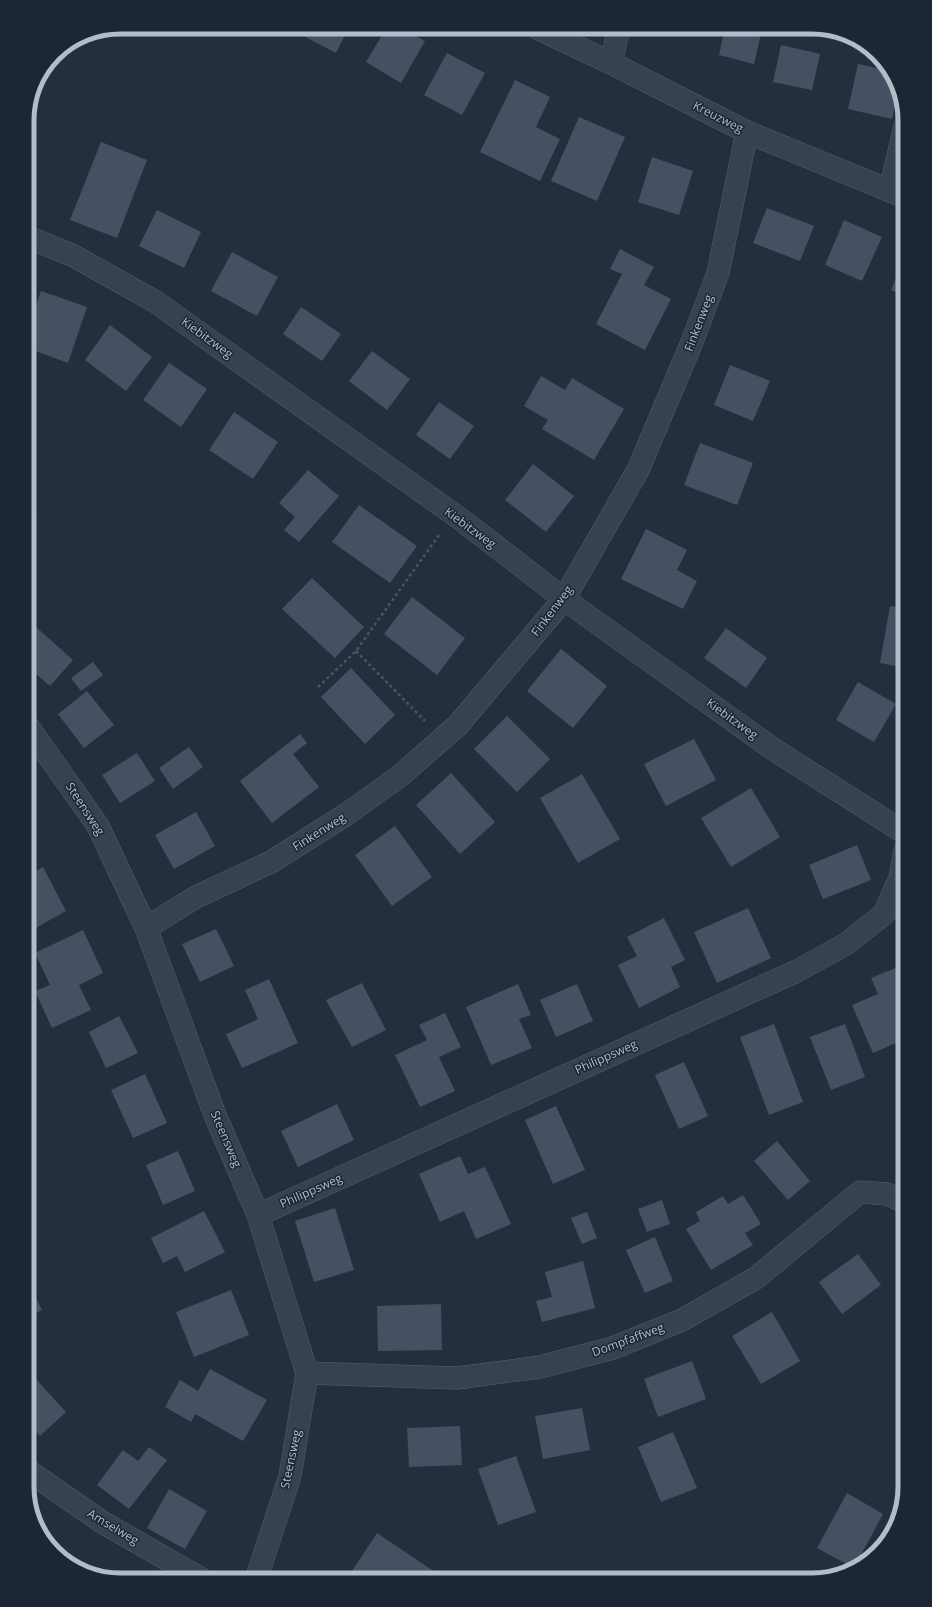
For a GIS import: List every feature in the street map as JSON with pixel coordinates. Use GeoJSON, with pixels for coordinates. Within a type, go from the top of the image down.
{"type":"FeatureCollection","features":[{"type":"Feature","properties":{"kind":"street","name":"Kreuzweg"},"geometry":{"type":"LineString","coordinates":[[550,34],[611,63],[747,132],[898,193]]}},
{"type":"Feature","properties":{"kind":"street"},"geometry":{"type":"LineString","coordinates":[[611,63],[617,34]]}},
{"type":"Feature","properties":{"kind":"street","name":"Finkenweg"},"geometry":{"type":"LineString","coordinates":[[146,928],[196,897],[272,862],[347,814],[401,775],[458,725],[564,598],[638,470],[692,342],[718,273],[747,132]]}},
{"type":"Feature","properties":{"kind":"street","name":"Kiebitzweg"},"geometry":{"type":"LineString","coordinates":[[34,240],[72,255],[156,302],[453,515],[564,598],[773,749],[898,829]]}},
{"type":"Feature","properties":{"kind":"street","name":"Steensweg"},"geometry":{"type":"LineString","coordinates":[[34,735],[98,826],[146,928],[215,1115],[258,1215],[307,1373],[290,1476],[258,1573]]}},
{"type":"Feature","properties":{"kind":"street","name":"Philippsweg"},"geometry":{"type":"LineString","coordinates":[[258,1215],[797,971],[846,944],[884,914],[898,882]]}},
{"type":"Feature","properties":{"kind":"street","name":"Dompfaffweg"},"geometry":{"type":"LineString","coordinates":[[307,1373],[458,1378],[540,1368],[613,1348],[682,1320],[756,1278],[860,1192],[887,1194],[898,1199]]}},
{"type":"Feature","properties":{"kind":"street","name":"Amselweg"},"geometry":{"type":"LineString","coordinates":[[34,1475],[102,1522],[191,1573]]}},
{"type":"Feature","properties":{"kind":"path"},"geometry":{"type":"LineString","coordinates":[[318,687],[356,651],[453,515]]}},
{"type":"Feature","properties":{"kind":"path"},"geometry":{"type":"LineString","coordinates":[[356,651],[442,739]]}},
{"type":"Feature","properties":{"kind":"building"},"geometry":{"type":"Polygon","coordinates":[[[300,34],[346,34],[336,53],[300,34]]]}},
{"type":"Feature","properties":{"kind":"building"},"geometry":{"type":"Polygon","coordinates":[[[383,34],[413,34],[425,41],[401,83],[366,62],[383,34]]]}},
{"type":"Feature","properties":{"kind":"building"},"geometry":{"type":"Polygon","coordinates":[[[724,34],[761,34],[754,64],[719,55],[724,34]]]}},
{"type":"Feature","properties":{"kind":"building"},"geometry":{"type":"Polygon","coordinates":[[[781,45],[820,54],[812,90],[773,82],[781,45]]]}},
{"type":"Feature","properties":{"kind":"building"},"geometry":{"type":"Polygon","coordinates":[[[447,53],[485,73],[462,115],[424,95],[447,53]]]}},
{"type":"Feature","properties":{"kind":"building"},"geometry":{"type":"Polygon","coordinates":[[[858,64],[881,69],[889,82],[895,102],[892,119],[848,109],[858,64]]]}},
{"type":"Feature","properties":{"kind":"building"},"geometry":{"type":"Polygon","coordinates":[[[515,80],[550,97],[536,127],[560,139],[540,181],[480,152],[515,80]]]}},
{"type":"Feature","properties":{"kind":"building"},"geometry":{"type":"Polygon","coordinates":[[[579,117],[625,137],[597,201],[551,181],[579,117]]]}},
{"type":"Feature","properties":{"kind":"building"},"geometry":{"type":"Polygon","coordinates":[[[101,142],[147,160],[117,238],[70,220],[101,142]]]}},
{"type":"Feature","properties":{"kind":"building"},"geometry":{"type":"Polygon","coordinates":[[[652,157],[693,171],[679,215],[638,202],[652,157]]]}},
{"type":"Feature","properties":{"kind":"building"},"geometry":{"type":"Polygon","coordinates":[[[767,208],[814,226],[800,261],[753,243],[767,208]]]}},
{"type":"Feature","properties":{"kind":"building"},"geometry":{"type":"Polygon","coordinates":[[[157,210],[201,232],[184,268],[139,246],[157,210]]]}},
{"type":"Feature","properties":{"kind":"building"},"geometry":{"type":"Polygon","coordinates":[[[844,220],[882,237],[862,281],[825,265],[844,220]]]}},
{"type":"Feature","properties":{"kind":"building"},"geometry":{"type":"Polygon","coordinates":[[[620,249],[654,267],[644,285],[671,299],[645,350],[596,324],[622,274],[610,269],[620,249]]]}},
{"type":"Feature","properties":{"kind":"building"},"geometry":{"type":"Polygon","coordinates":[[[232,252],[278,277],[257,316],[211,291],[232,252]]]}},
{"type":"Feature","properties":{"kind":"building"},"geometry":{"type":"Polygon","coordinates":[[[898,273],[898,293],[891,290],[898,273]]]}},
{"type":"Feature","properties":{"kind":"building"},"geometry":{"type":"Polygon","coordinates":[[[41,291],[87,307],[68,363],[34,351],[34,310],[41,291]]]}},
{"type":"Feature","properties":{"kind":"building"},"geometry":{"type":"Polygon","coordinates":[[[301,307],[341,334],[322,361],[283,334],[301,307]]]}},
{"type":"Feature","properties":{"kind":"building"},"geometry":{"type":"Polygon","coordinates":[[[110,325],[152,357],[126,391],[85,360],[110,325]]]}},
{"type":"Feature","properties":{"kind":"building"},"geometry":{"type":"Polygon","coordinates":[[[372,351],[410,379],[387,410],[349,381],[372,351]]]}},
{"type":"Feature","properties":{"kind":"building"},"geometry":{"type":"Polygon","coordinates":[[[169,363],[207,389],[181,427],[143,400],[169,363]]]}},
{"type":"Feature","properties":{"kind":"building"},"geometry":{"type":"Polygon","coordinates":[[[730,365],[770,381],[753,421],[714,405],[730,365]]]}},
{"type":"Feature","properties":{"kind":"building"},"geometry":{"type":"Polygon","coordinates":[[[541,376],[565,390],[572,378],[624,409],[594,460],[542,429],[548,420],[524,406],[541,376]]]}},
{"type":"Feature","properties":{"kind":"building"},"geometry":{"type":"Polygon","coordinates":[[[439,402],[474,426],[450,459],[416,435],[439,402]]]}},
{"type":"Feature","properties":{"kind":"building"},"geometry":{"type":"Polygon","coordinates":[[[234,412],[278,442],[253,479],[209,450],[234,412]]]}},
{"type":"Feature","properties":{"kind":"building"},"geometry":{"type":"Polygon","coordinates":[[[700,443],[753,463],[737,505],[684,485],[700,443]]]}},
{"type":"Feature","properties":{"kind":"building"},"geometry":{"type":"Polygon","coordinates":[[[533,464],[574,496],[546,532],[505,500],[533,464]]]}},
{"type":"Feature","properties":{"kind":"building"},"geometry":{"type":"Polygon","coordinates":[[[308,470],[339,496],[299,542],[284,530],[295,517],[279,503],[308,470]]]}},
{"type":"Feature","properties":{"kind":"building"},"geometry":{"type":"Polygon","coordinates":[[[359,505],[417,546],[390,583],[332,542],[359,505]]]}},
{"type":"Feature","properties":{"kind":"building"},"geometry":{"type":"Polygon","coordinates":[[[646,529],[687,550],[677,570],[697,581],[683,609],[621,579],[646,529]]]}},
{"type":"Feature","properties":{"kind":"building"},"geometry":{"type":"Polygon","coordinates":[[[312,578],[364,627],[335,658],[282,609],[312,578]]]}},
{"type":"Feature","properties":{"kind":"building"},"geometry":{"type":"Polygon","coordinates":[[[412,597],[465,638],[437,675],[384,634],[412,597]]]}},
{"type":"Feature","properties":{"kind":"building"},"geometry":{"type":"Polygon","coordinates":[[[890,606],[898,607],[898,667],[880,663],[890,606]]]}},
{"type":"Feature","properties":{"kind":"building"},"geometry":{"type":"Polygon","coordinates":[[[36,627],[73,660],[50,686],[34,672],[34,629],[36,627]]]}},
{"type":"Feature","properties":{"kind":"building"},"geometry":{"type":"Polygon","coordinates":[[[726,628],[767,658],[746,688],[704,658],[726,628]]]}},
{"type":"Feature","properties":{"kind":"building"},"geometry":{"type":"Polygon","coordinates":[[[561,649],[607,686],[573,728],[527,691],[561,649]]]}},
{"type":"Feature","properties":{"kind":"building"},"geometry":{"type":"Polygon","coordinates":[[[93,662],[103,675],[81,691],[71,678],[93,662]]]}},
{"type":"Feature","properties":{"kind":"building"},"geometry":{"type":"Polygon","coordinates":[[[351,668],[395,715],[365,744],[321,697],[351,668]]]}},
{"type":"Feature","properties":{"kind":"building"},"geometry":{"type":"Polygon","coordinates":[[[858,682],[896,704],[874,742],[836,720],[858,682]]]}},
{"type":"Feature","properties":{"kind":"building"},"geometry":{"type":"Polygon","coordinates":[[[87,691],[114,725],[84,748],[58,714],[87,691]]]}},
{"type":"Feature","properties":{"kind":"building"},"geometry":{"type":"Polygon","coordinates":[[[507,716],[550,759],[517,792],[474,749],[507,716]]]}},
{"type":"Feature","properties":{"kind":"building"},"geometry":{"type":"Polygon","coordinates":[[[300,734],[307,743],[293,754],[319,787],[272,823],[240,781],[300,734]]]}},
{"type":"Feature","properties":{"kind":"building"},"geometry":{"type":"Polygon","coordinates":[[[694,739],[716,780],[666,806],[644,764],[694,739]]]}},
{"type":"Feature","properties":{"kind":"building"},"geometry":{"type":"Polygon","coordinates":[[[189,747],[203,767],[173,789],[159,768],[189,747]]]}},
{"type":"Feature","properties":{"kind":"building"},"geometry":{"type":"Polygon","coordinates":[[[137,753],[155,781],[120,803],[102,775],[137,753]]]}},
{"type":"Feature","properties":{"kind":"building"},"geometry":{"type":"Polygon","coordinates":[[[451,773],[495,822],[460,854],[416,805],[451,773]]]}},
{"type":"Feature","properties":{"kind":"building"},"geometry":{"type":"Polygon","coordinates":[[[582,774],[620,839],[578,863],[540,798],[582,774]]]}},
{"type":"Feature","properties":{"kind":"building"},"geometry":{"type":"Polygon","coordinates":[[[751,788],[780,837],[731,867],[701,818],[751,788]]]}},
{"type":"Feature","properties":{"kind":"building"},"geometry":{"type":"Polygon","coordinates":[[[196,812],[215,846],[174,869],[155,835],[196,812]]]}},
{"type":"Feature","properties":{"kind":"building"},"geometry":{"type":"Polygon","coordinates":[[[395,826],[432,877],[392,906],[355,855],[395,826]]]}},
{"type":"Feature","properties":{"kind":"building"},"geometry":{"type":"Polygon","coordinates":[[[857,845],[871,880],[823,899],[809,865],[857,845]]]}},
{"type":"Feature","properties":{"kind":"building"},"geometry":{"type":"Polygon","coordinates":[[[43,867],[66,911],[34,929],[34,872],[43,867]]]}},
{"type":"Feature","properties":{"kind":"building"},"geometry":{"type":"Polygon","coordinates":[[[748,908],[771,958],[717,983],[694,932],[748,908]]]}},
{"type":"Feature","properties":{"kind":"building"},"geometry":{"type":"Polygon","coordinates":[[[664,918],[685,960],[671,967],[680,987],[639,1008],[618,965],[637,956],[627,937],[664,918]]]}},
{"type":"Feature","properties":{"kind":"building"},"geometry":{"type":"Polygon","coordinates":[[[216,929],[234,966],[200,982],[182,944],[216,929]]]}},
{"type":"Feature","properties":{"kind":"building"},"geometry":{"type":"Polygon","coordinates":[[[83,930],[103,973],[79,985],[91,1010],[52,1028],[35,991],[50,985],[35,953],[83,930]]]}},
{"type":"Feature","properties":{"kind":"building"},"geometry":{"type":"Polygon","coordinates":[[[898,967],[898,1042],[873,1053],[852,1005],[878,994],[871,978],[898,967]]]}},
{"type":"Feature","properties":{"kind":"building"},"geometry":{"type":"Polygon","coordinates":[[[269,979],[298,1043],[242,1068],[226,1034],[258,1019],[245,990],[269,979]]]}},
{"type":"Feature","properties":{"kind":"building"},"geometry":{"type":"Polygon","coordinates":[[[362,983],[386,1030],[352,1047],[326,1000],[362,983]]]}},
{"type":"Feature","properties":{"kind":"building"},"geometry":{"type":"Polygon","coordinates":[[[518,984],[531,1015],[519,1019],[532,1048],[491,1065],[466,1007],[518,984]]]}},
{"type":"Feature","properties":{"kind":"building"},"geometry":{"type":"Polygon","coordinates":[[[577,984],[593,1021],[556,1037],[540,1000],[577,984]]]}},
{"type":"Feature","properties":{"kind":"building"},"geometry":{"type":"Polygon","coordinates":[[[445,1013],[461,1047],[439,1057],[455,1091],[420,1107],[395,1055],[427,1040],[419,1025],[445,1013]]]}},
{"type":"Feature","properties":{"kind":"building"},"geometry":{"type":"Polygon","coordinates":[[[119,1016],[138,1053],[106,1068],[89,1032],[119,1016]]]}},
{"type":"Feature","properties":{"kind":"building"},"geometry":{"type":"Polygon","coordinates":[[[774,1024],[803,1102],[769,1115],[740,1037],[774,1024]]]}},
{"type":"Feature","properties":{"kind":"building"},"geometry":{"type":"Polygon","coordinates":[[[845,1024],[865,1077],[831,1090],[810,1037],[845,1024]]]}},
{"type":"Feature","properties":{"kind":"building"},"geometry":{"type":"Polygon","coordinates":[[[684,1062],[708,1116],[679,1129],[655,1075],[684,1062]]]}},
{"type":"Feature","properties":{"kind":"building"},"geometry":{"type":"Polygon","coordinates":[[[145,1074],[167,1123],[133,1138],[111,1090],[145,1074]]]}},
{"type":"Feature","properties":{"kind":"building"},"geometry":{"type":"Polygon","coordinates":[[[337,1104],[354,1140],[298,1167],[281,1131],[337,1104]]]}},
{"type":"Feature","properties":{"kind":"building"},"geometry":{"type":"Polygon","coordinates":[[[556,1106],[585,1170],[553,1184],[525,1120],[556,1106]]]}},
{"type":"Feature","properties":{"kind":"building"},"geometry":{"type":"Polygon","coordinates":[[[777,1141],[810,1181],[788,1200],[754,1161],[777,1141]]]}},
{"type":"Feature","properties":{"kind":"building"},"geometry":{"type":"Polygon","coordinates":[[[178,1151],[195,1191],[163,1205],[146,1165],[178,1151]]]}},
{"type":"Feature","properties":{"kind":"building"},"geometry":{"type":"Polygon","coordinates":[[[460,1156],[468,1174],[485,1167],[511,1224],[476,1239],[464,1211],[440,1222],[419,1174],[460,1156]]]}},
{"type":"Feature","properties":{"kind":"building"},"geometry":{"type":"Polygon","coordinates":[[[743,1195],[761,1224],[745,1233],[753,1245],[711,1270],[686,1229],[700,1221],[696,1212],[723,1196],[728,1204],[743,1195]]]}},
{"type":"Feature","properties":{"kind":"building"},"geometry":{"type":"Polygon","coordinates":[[[662,1200],[670,1224],[647,1232],[638,1209],[662,1200]]]}},
{"type":"Feature","properties":{"kind":"building"},"geometry":{"type":"Polygon","coordinates":[[[335,1208],[354,1270],[314,1282],[295,1221],[335,1208]]]}},
{"type":"Feature","properties":{"kind":"building"},"geometry":{"type":"Polygon","coordinates":[[[204,1211],[225,1252],[185,1272],[177,1256],[163,1263],[151,1238],[204,1211]]]}},
{"type":"Feature","properties":{"kind":"building"},"geometry":{"type":"Polygon","coordinates":[[[587,1212],[597,1238],[582,1244],[571,1218],[587,1212]]]}},
{"type":"Feature","properties":{"kind":"building"},"geometry":{"type":"Polygon","coordinates":[[[655,1237],[673,1281],[645,1293],[626,1250],[655,1237]]]}},
{"type":"Feature","properties":{"kind":"building"},"geometry":{"type":"Polygon","coordinates":[[[858,1254],[881,1285],[842,1314],[819,1282],[858,1254]]]}},
{"type":"Feature","properties":{"kind":"building"},"geometry":{"type":"Polygon","coordinates":[[[583,1261],[595,1308],[542,1322],[536,1301],[552,1297],[545,1272],[583,1261]]]}},
{"type":"Feature","properties":{"kind":"building"},"geometry":{"type":"Polygon","coordinates":[[[231,1290],[249,1335],[194,1357],[176,1312],[231,1290]]]}},
{"type":"Feature","properties":{"kind":"building"},"geometry":{"type":"Polygon","coordinates":[[[34,1293],[42,1310],[34,1314],[34,1293]]]}},
{"type":"Feature","properties":{"kind":"building"},"geometry":{"type":"Polygon","coordinates":[[[441,1304],[442,1350],[378,1351],[377,1306],[441,1304]]]}},
{"type":"Feature","properties":{"kind":"building"},"geometry":{"type":"Polygon","coordinates":[[[772,1312],[800,1361],[761,1384],[732,1336],[772,1312]]]}},
{"type":"Feature","properties":{"kind":"building"},"geometry":{"type":"Polygon","coordinates":[[[692,1361],[706,1399],[658,1417],[644,1379],[692,1361]]]}},
{"type":"Feature","properties":{"kind":"building"},"geometry":{"type":"Polygon","coordinates":[[[210,1369],[267,1400],[243,1441],[195,1414],[191,1422],[165,1407],[180,1380],[198,1391],[210,1369]]]}},
{"type":"Feature","properties":{"kind":"building"},"geometry":{"type":"Polygon","coordinates":[[[34,1377],[66,1412],[40,1436],[34,1430],[34,1377]]]}},
{"type":"Feature","properties":{"kind":"building"},"geometry":{"type":"Polygon","coordinates":[[[582,1408],[590,1450],[543,1459],[535,1416],[582,1408]]]}},
{"type":"Feature","properties":{"kind":"building"},"geometry":{"type":"Polygon","coordinates":[[[460,1426],[462,1465],[409,1467],[407,1428],[460,1426]]]}},
{"type":"Feature","properties":{"kind":"building"},"geometry":{"type":"Polygon","coordinates":[[[673,1432],[697,1488],[661,1502],[638,1447],[673,1432]]]}},
{"type":"Feature","properties":{"kind":"building"},"geometry":{"type":"Polygon","coordinates":[[[149,1447],[167,1460],[129,1509],[97,1485],[123,1450],[138,1461],[149,1447]]]}},
{"type":"Feature","properties":{"kind":"building"},"geometry":{"type":"Polygon","coordinates":[[[516,1456],[536,1512],[498,1525],[478,1469],[516,1456]]]}},
{"type":"Feature","properties":{"kind":"building"},"geometry":{"type":"Polygon","coordinates":[[[169,1489],[207,1511],[185,1549],[147,1528],[169,1489]]]}},
{"type":"Feature","properties":{"kind":"building"},"geometry":{"type":"Polygon","coordinates":[[[847,1493],[883,1514],[859,1559],[850,1564],[848,1565],[817,1548],[847,1493]]]}},
{"type":"Feature","properties":{"kind":"building"},"geometry":{"type":"Polygon","coordinates":[[[377,1533],[435,1572],[434,1573],[351,1573],[377,1533]]]}}]}
